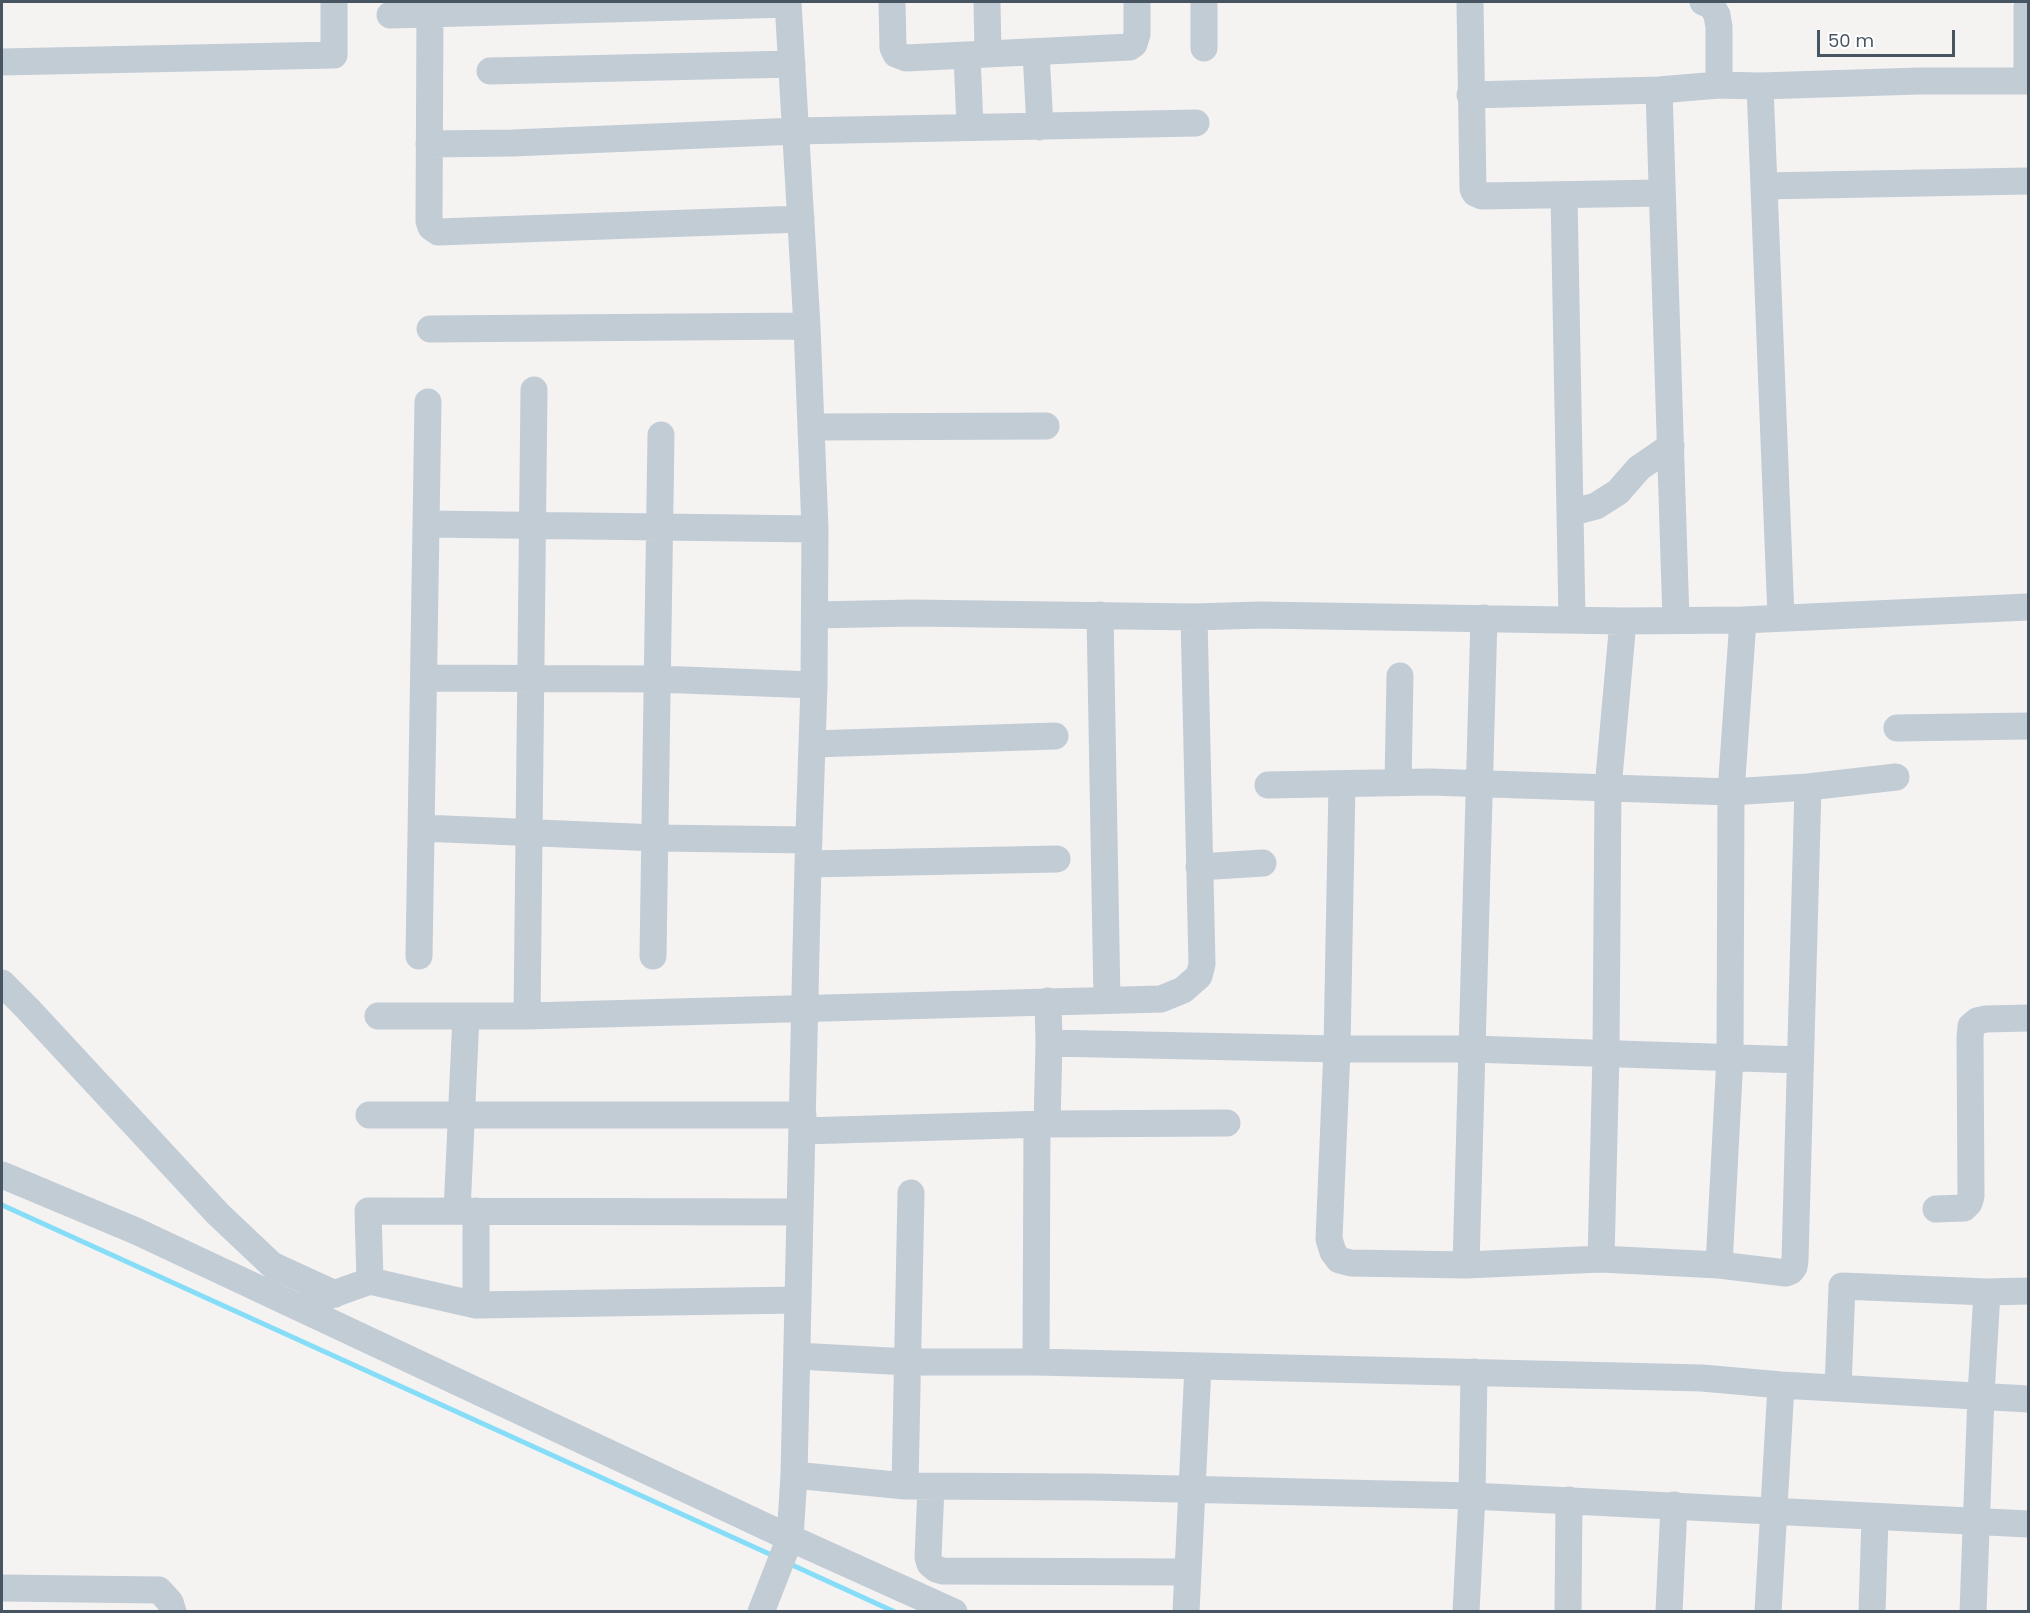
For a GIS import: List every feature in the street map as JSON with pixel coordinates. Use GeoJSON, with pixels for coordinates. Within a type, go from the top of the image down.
{"type":"FeatureCollection","features":[{"type":"Feature","properties":{"kind":"street"},"geometry":{"type":"LineString","coordinates":[[2,62],[334,55],[334,2]]}},
{"type":"Feature","properties":{"kind":"street"},"geometry":{"type":"LineString","coordinates":[[892,2],[893,48],[900,57],[1130,47],[1134,44],[1137,34],[1137,2]]}},
{"type":"Feature","properties":{"kind":"street"},"geometry":{"type":"LineString","coordinates":[[970,127],[977,55],[987,2]]}},
{"type":"Feature","properties":{"kind":"street"},"geometry":{"type":"LineString","coordinates":[[1204,2],[1204,48]]}},
{"type":"Feature","properties":{"kind":"street"},"geometry":{"type":"LineString","coordinates":[[1470,2],[1470,95],[1475,193],[1482,196],[1662,193]]}},
{"type":"Feature","properties":{"kind":"street"},"geometry":{"type":"LineString","coordinates":[[1702,2],[1712,6],[1717,15],[1719,85]]}},
{"type":"Feature","properties":{"kind":"street"},"geometry":{"type":"LineString","coordinates":[[761,1611],[789,1541],[794,1475],[814,685],[815,529],[807,326],[801,219],[796,131],[788,3],[476,7],[413,11],[429,144],[429,221],[431,227],[438,232],[801,219]]}},
{"type":"Feature","properties":{"kind":"street"},"geometry":{"type":"LineString","coordinates":[[1470,95],[1659,90],[1719,85],[2028,81],[2027,7]]}},
{"type":"Feature","properties":{"kind":"street"},"geometry":{"type":"LineString","coordinates":[[1036,52],[1040,127]]}},
{"type":"Feature","properties":{"kind":"street"},"geometry":{"type":"LineString","coordinates":[[490,71],[792,64]]}},
{"type":"Feature","properties":{"kind":"street"},"geometry":{"type":"LineString","coordinates":[[1760,86],[1781,617]]}},
{"type":"Feature","properties":{"kind":"street"},"geometry":{"type":"LineString","coordinates":[[1659,90],[1676,620]]}},
{"type":"Feature","properties":{"kind":"street"},"geometry":{"type":"LineString","coordinates":[[429,144],[513,143],[796,131],[1196,123]]}},
{"type":"Feature","properties":{"kind":"street"},"geometry":{"type":"LineString","coordinates":[[1764,186],[2028,181]]}},
{"type":"Feature","properties":{"kind":"street"},"geometry":{"type":"LineString","coordinates":[[1564,195],[1572,619]]}},
{"type":"Feature","properties":{"kind":"street"},"geometry":{"type":"LineString","coordinates":[[430,329],[807,326]]}},
{"type":"Feature","properties":{"kind":"street"},"geometry":{"type":"LineString","coordinates":[[527,1016],[534,390]]}},
{"type":"Feature","properties":{"kind":"street"},"geometry":{"type":"LineString","coordinates":[[420,956],[428,402]]}},
{"type":"Feature","properties":{"kind":"street"},"geometry":{"type":"LineString","coordinates":[[811,427],[1046,426]]}},
{"type":"Feature","properties":{"kind":"street"},"geometry":{"type":"LineString","coordinates":[[653,956],[661,435]]}},
{"type":"Feature","properties":{"kind":"street"},"geometry":{"type":"LineString","coordinates":[[1570,513],[1596,506],[1618,492],[1639,468],[1671,446]]}},
{"type":"Feature","properties":{"kind":"street"},"geometry":{"type":"LineString","coordinates":[[427,524],[815,529]]}},
{"type":"Feature","properties":{"kind":"street"},"geometry":{"type":"LineString","coordinates":[[815,615],[912,613],[1194,617],[1260,615],[1623,621],[1743,620],[2028,607]]}},
{"type":"Feature","properties":{"kind":"street"},"geometry":{"type":"LineString","coordinates":[[1100,615],[1107,1000]]}},
{"type":"Feature","properties":{"kind":"street"},"geometry":{"type":"LineString","coordinates":[[378,1017],[527,1016],[1161,999],[1172,996],[1199,976],[1202,964],[1194,617]]}},
{"type":"Feature","properties":{"kind":"street"},"geometry":{"type":"LineString","coordinates":[[1466,1265],[1470,1049],[1484,618]]}},
{"type":"Feature","properties":{"kind":"street"},"geometry":{"type":"LineString","coordinates":[[1719,1265],[1730,1057],[1731,792],[1743,620]]}},
{"type":"Feature","properties":{"kind":"street"},"geometry":{"type":"LineString","coordinates":[[1601,1259],[1606,1053],[1608,788],[1623,621]]}},
{"type":"Feature","properties":{"kind":"street"},"geometry":{"type":"LineString","coordinates":[[1398,783],[1400,676]]}},
{"type":"Feature","properties":{"kind":"street"},"geometry":{"type":"LineString","coordinates":[[424,678],[657,679],[814,685]]}},
{"type":"Feature","properties":{"kind":"street"},"geometry":{"type":"LineString","coordinates":[[1897,728],[2028,726]]}},
{"type":"Feature","properties":{"kind":"street"},"geometry":{"type":"LineString","coordinates":[[813,744],[1055,736]]}},
{"type":"Feature","properties":{"kind":"street"},"geometry":{"type":"LineString","coordinates":[[1268,785],[1398,783],[1731,792],[1896,777]]}},
{"type":"Feature","properties":{"kind":"street"},"geometry":{"type":"LineString","coordinates":[[1342,784],[1329,1239],[1333,1252],[1339,1260],[1351,1263],[1466,1265],[1601,1259],[1719,1265],[1786,1273],[1794,1267],[1808,786]]}},
{"type":"Feature","properties":{"kind":"street"},"geometry":{"type":"LineString","coordinates":[[422,828],[656,838],[808,852],[1057,859]]}},
{"type":"Feature","properties":{"kind":"street"},"geometry":{"type":"LineString","coordinates":[[1199,867],[1263,863]]}},
{"type":"Feature","properties":{"kind":"street"},"geometry":{"type":"LineString","coordinates":[[2,983],[218,1214],[272,1265],[335,1294]]}},
{"type":"Feature","properties":{"kind":"street"},"geometry":{"type":"LineString","coordinates":[[1036,1362],[1042,1125],[1049,1042],[1048,1001]]}},
{"type":"Feature","properties":{"kind":"street"},"geometry":{"type":"LineString","coordinates":[[466,1016],[461,1115],[466,1211],[476,1305]]}},
{"type":"Feature","properties":{"kind":"street"},"geometry":{"type":"LineString","coordinates":[[1936,1209],[1964,1208],[1971,1196],[1971,1026],[1977,1021],[1986,1019],[2028,1018]]}},
{"type":"Feature","properties":{"kind":"street"},"geometry":{"type":"LineString","coordinates":[[1049,1042],[1336,1049],[1470,1049],[1800,1060]]}},
{"type":"Feature","properties":{"kind":"street"},"geometry":{"type":"LineString","coordinates":[[369,1114],[802,1123],[1042,1125],[1227,1122]]}},
{"type":"Feature","properties":{"kind":"street"},"geometry":{"type":"LineString","coordinates":[[2,1175],[136,1231],[300,1306],[789,1541],[954,1611]]}},
{"type":"Feature","properties":{"kind":"street"},"geometry":{"type":"LineString","coordinates":[[904,1486],[911,1193]]}},
{"type":"Feature","properties":{"kind":"street"},"geometry":{"type":"LineString","coordinates":[[370,1281],[368,1211],[801,1212]]}},
{"type":"Feature","properties":{"kind":"street"},"geometry":{"type":"LineString","coordinates":[[300,1306],[370,1281],[476,1305],[798,1300]]}},
{"type":"Feature","properties":{"kind":"street"},"geometry":{"type":"LineString","coordinates":[[1838,1388],[1842,1286],[1987,1292],[2028,1291]]}},
{"type":"Feature","properties":{"kind":"street"},"geometry":{"type":"LineString","coordinates":[[1973,1611],[1987,1292]]}},
{"type":"Feature","properties":{"kind":"street"},"geometry":{"type":"LineString","coordinates":[[797,1356],[908,1362],[1036,1362],[1702,1378],[1781,1385],[2028,1399]]}},
{"type":"Feature","properties":{"kind":"street"},"geometry":{"type":"LineString","coordinates":[[1186,1611],[1198,1366]]}},
{"type":"Feature","properties":{"kind":"street"},"geometry":{"type":"LineString","coordinates":[[1466,1611],[1472,1496],[1474,1372]]}},
{"type":"Feature","properties":{"kind":"street"},"geometry":{"type":"LineString","coordinates":[[1768,1611],[1781,1385]]}},
{"type":"Feature","properties":{"kind":"street"},"geometry":{"type":"LineString","coordinates":[[794,1475],[904,1486],[1094,1487],[1472,1496],[2028,1524]]}},
{"type":"Feature","properties":{"kind":"street"},"geometry":{"type":"LineString","coordinates":[[931,1486],[928,1557],[930,1564],[936,1569],[943,1571],[1187,1572]]}},
{"type":"Feature","properties":{"kind":"street"},"geometry":{"type":"LineString","coordinates":[[1568,1611],[1569,1500]]}},
{"type":"Feature","properties":{"kind":"street"},"geometry":{"type":"LineString","coordinates":[[1669,1611],[1674,1506]]}},
{"type":"Feature","properties":{"kind":"street"},"geometry":{"type":"LineString","coordinates":[[1872,1611],[1875,1517]]}},
{"type":"Feature","properties":{"kind":"street"},"geometry":{"type":"LineString","coordinates":[[2,1588],[159,1590],[170,1602],[173,1611]]}},
{"type":"Feature","properties":{"kind":"waterway"},"geometry":{"type":"LineString","coordinates":[[2,1205],[776,1557]]}},
{"type":"Feature","properties":{"kind":"waterway"},"geometry":{"type":"LineString","coordinates":[[790,1564],[895,1612]]}}]}
